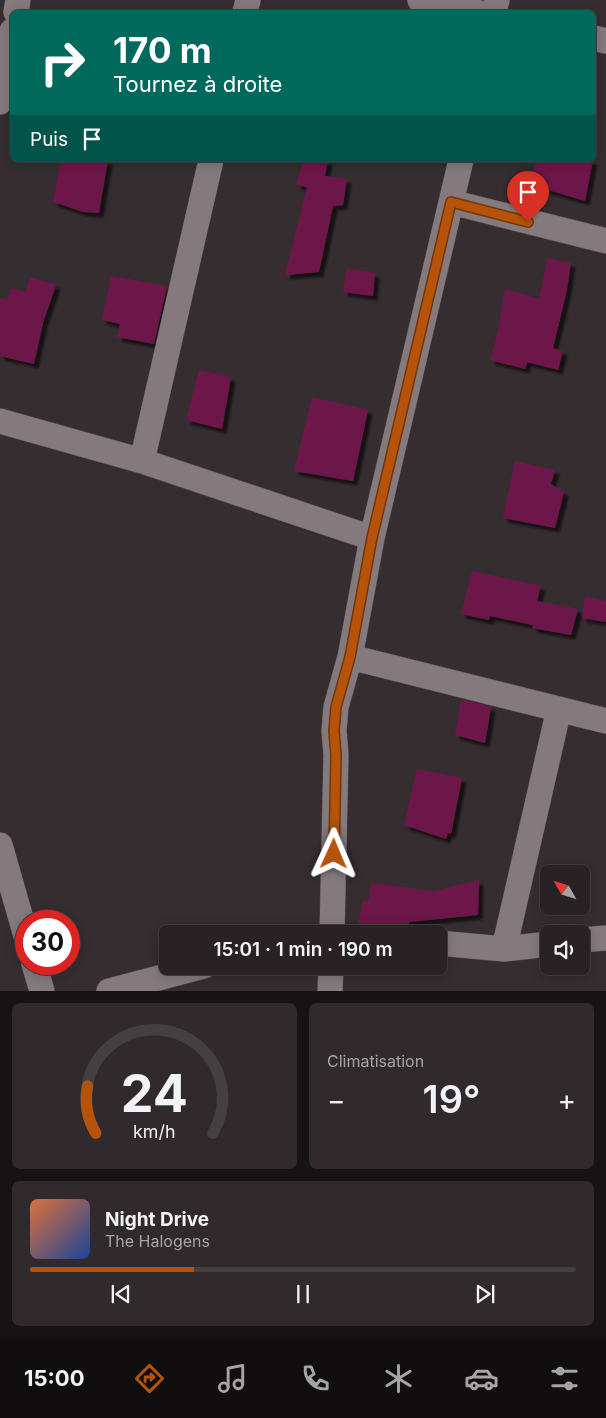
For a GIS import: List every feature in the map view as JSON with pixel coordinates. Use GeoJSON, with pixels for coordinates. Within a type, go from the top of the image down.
{"type":"FeatureCollection","features":[{"type":"Feature","properties":{"kind":"street"},"geometry":{"type":"LineString","coordinates":[[420,0],[468,10]]}},
{"type":"Feature","properties":{"kind":"street"},"geometry":{"type":"LineString","coordinates":[[0,102],[10,43]]}},
{"type":"Feature","properties":{"kind":"street"},"geometry":{"type":"LineString","coordinates":[[142,460],[211,162]]}},
{"type":"Feature","properties":{"kind":"street"},"geometry":{"type":"LineString","coordinates":[[333,925],[336,755],[334,731],[336,707],[350,657],[372,538],[460,162]]}},
{"type":"Feature","properties":{"kind":"street"},"geometry":{"type":"LineString","coordinates":[[451,202],[606,241]]}},
{"type":"Feature","properties":{"kind":"street"},"geometry":{"type":"LineString","coordinates":[[0,421],[142,460],[372,538]]}},
{"type":"Feature","properties":{"kind":"street"},"geometry":{"type":"LineString","coordinates":[[350,657],[606,719]]}},
{"type":"Feature","properties":{"kind":"street"},"geometry":{"type":"LineString","coordinates":[[504,949],[559,709]]}},
{"type":"Feature","properties":{"kind":"street"},"geometry":{"type":"LineString","coordinates":[[0,845],[19,910]]}},
{"type":"Feature","properties":{"kind":"street"},"geometry":{"type":"LineString","coordinates":[[590,939],[606,938]]}},
{"type":"Feature","properties":{"kind":"street"},"geometry":{"type":"LineString","coordinates":[[447,944],[504,949],[540,945]]}},
{"type":"Feature","properties":{"kind":"street"},"geometry":{"type":"LineString","coordinates":[[37,975],[42,990]]}},
{"type":"Feature","properties":{"kind":"street"},"geometry":{"type":"LineString","coordinates":[[109,990],[168,975]]}},
{"type":"Feature","properties":{"kind":"street"},"geometry":{"type":"LineString","coordinates":[[330,990],[331,975]]}},
{"type":"Feature","properties":{"kind":"building"},"geometry":{"type":"Polygon","coordinates":[[[61,162],[108,162],[99,213],[83,212],[53,202],[61,162]]]}},
{"type":"Feature","properties":{"kind":"building"},"geometry":{"type":"Polygon","coordinates":[[[303,162],[328,162],[325,176],[347,179],[343,205],[333,206],[319,272],[285,275],[307,187],[296,185],[303,162]]]}},
{"type":"Feature","properties":{"kind":"building"},"geometry":{"type":"Polygon","coordinates":[[[536,162],[593,162],[585,201],[531,185],[536,162]]]}},
{"type":"Feature","properties":{"kind":"building"},"geometry":{"type":"Polygon","coordinates":[[[547,258],[571,263],[567,290],[553,348],[563,351],[558,370],[527,362],[525,369],[490,360],[498,331],[505,289],[539,299],[547,258]]]}},
{"type":"Feature","properties":{"kind":"building"},"geometry":{"type":"Polygon","coordinates":[[[347,268],[375,273],[373,296],[343,292],[347,268]]]}},
{"type":"Feature","properties":{"kind":"building"},"geometry":{"type":"Polygon","coordinates":[[[111,276],[167,286],[154,344],[117,337],[120,324],[102,320],[111,276]]]}},
{"type":"Feature","properties":{"kind":"building"},"geometry":{"type":"Polygon","coordinates":[[[30,277],[56,285],[43,323],[34,364],[0,356],[0,298],[8,300],[11,288],[26,292],[30,277]]]}},
{"type":"Feature","properties":{"kind":"building"},"geometry":{"type":"Polygon","coordinates":[[[199,370],[231,377],[222,429],[186,420],[199,370]]]}},
{"type":"Feature","properties":{"kind":"building"},"geometry":{"type":"Polygon","coordinates":[[[312,397],[368,410],[353,481],[294,471],[312,397]]]}},
{"type":"Feature","properties":{"kind":"building"},"geometry":{"type":"Polygon","coordinates":[[[515,461],[555,470],[551,484],[564,492],[555,528],[503,518],[515,461]]]}},
{"type":"Feature","properties":{"kind":"building"},"geometry":{"type":"Polygon","coordinates":[[[472,571],[541,586],[537,601],[578,609],[571,635],[532,628],[533,625],[490,616],[489,620],[461,614],[472,571]]]}},
{"type":"Feature","properties":{"kind":"building"},"geometry":{"type":"Polygon","coordinates":[[[585,596],[606,601],[606,622],[582,618],[585,596]]]}},
{"type":"Feature","properties":{"kind":"building"},"geometry":{"type":"Polygon","coordinates":[[[461,699],[491,707],[485,743],[455,735],[461,699]]]}},
{"type":"Feature","properties":{"kind":"building"},"geometry":{"type":"Polygon","coordinates":[[[417,769],[462,778],[451,834],[448,833],[446,839],[404,825],[417,769]]]}},
{"type":"Feature","properties":{"kind":"building"},"geometry":{"type":"Polygon","coordinates":[[[479,880],[478,915],[409,922],[408,925],[358,925],[363,901],[369,900],[371,883],[433,891],[479,880]]]}},
{"type":"Feature","properties":{"kind":"route"},"geometry":{"type":"LineString","coordinates":[[334,854],[336,755],[334,731],[336,707],[350,657],[372,538],[451,202],[528,222]]}}]}
